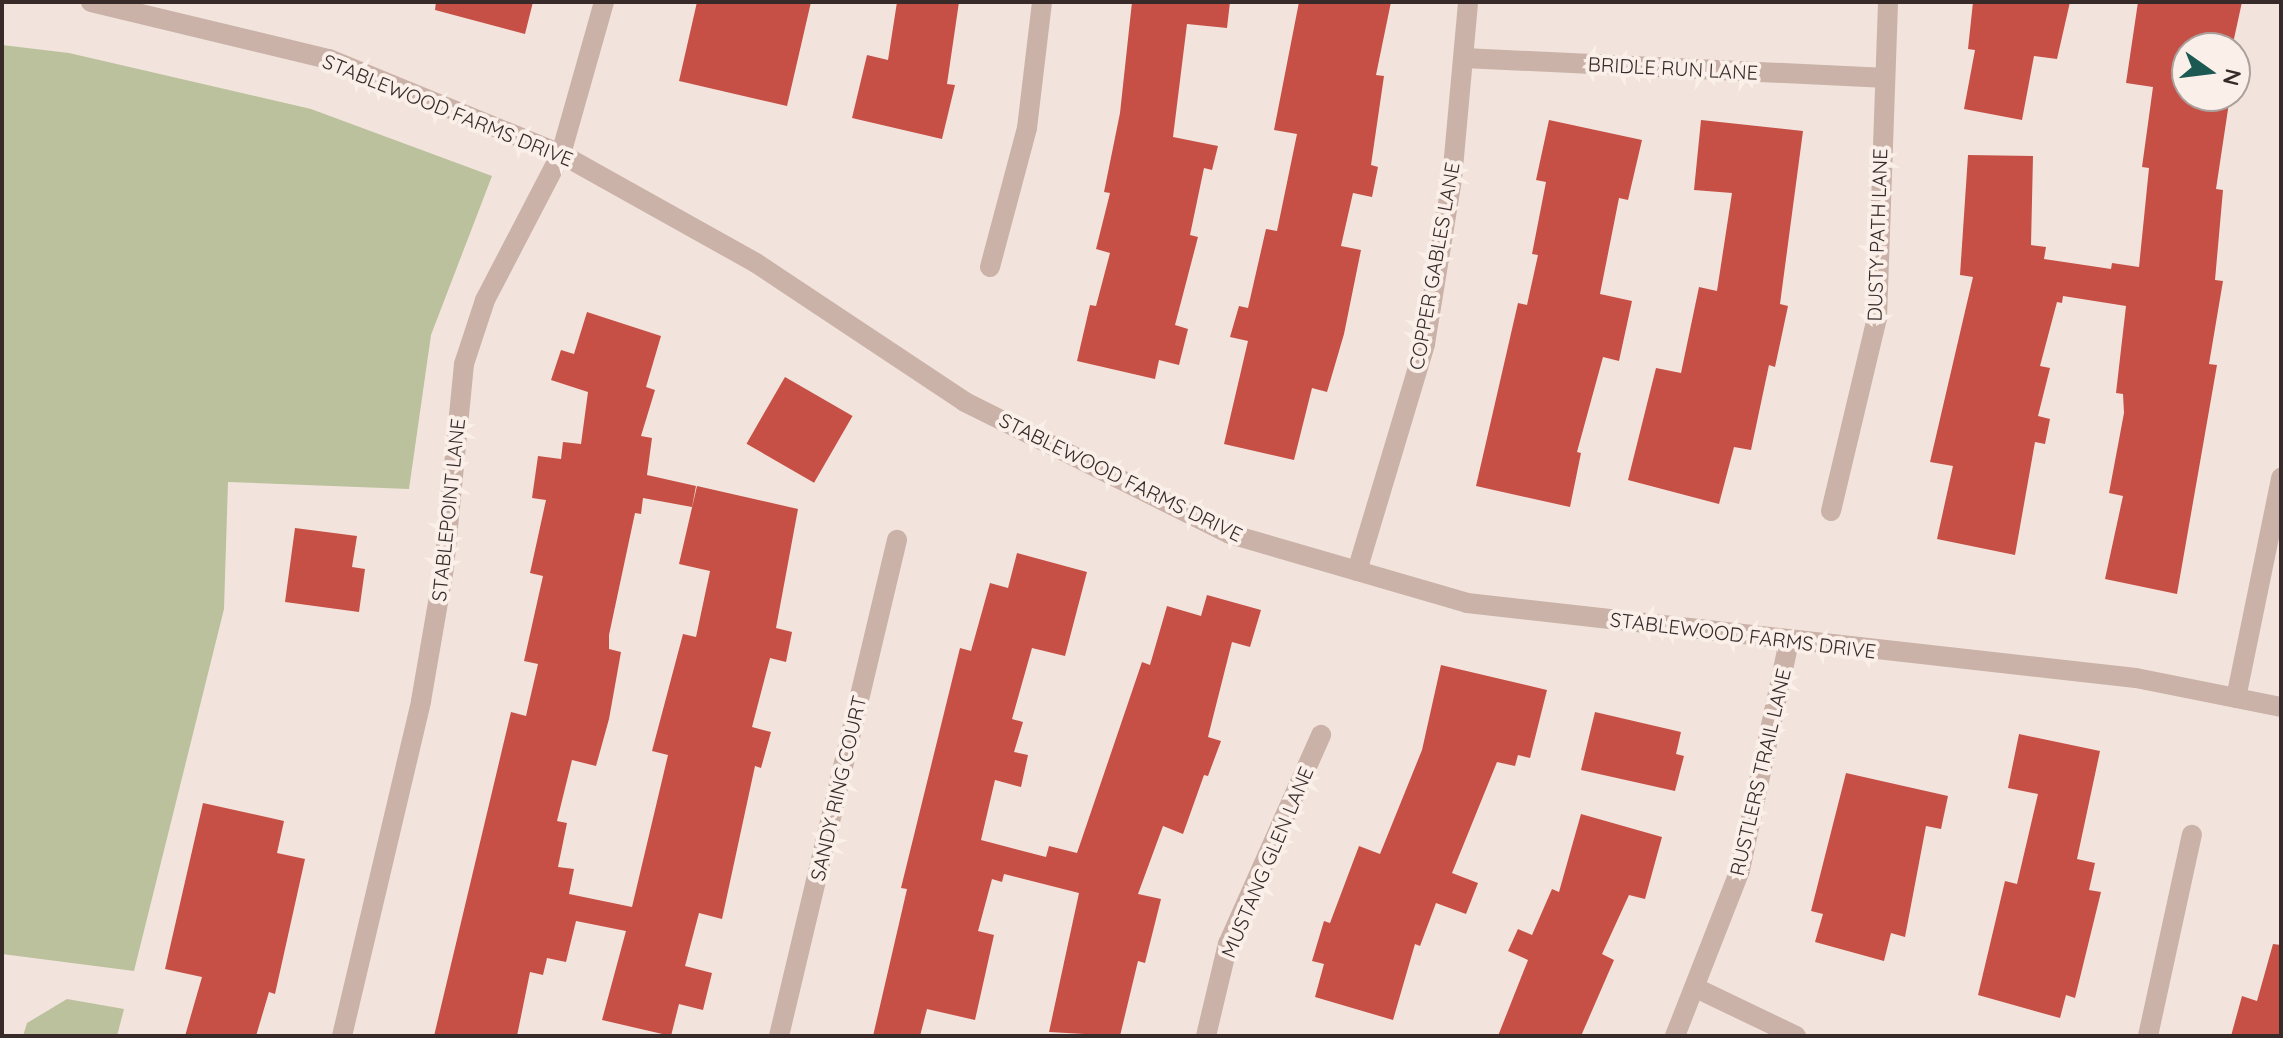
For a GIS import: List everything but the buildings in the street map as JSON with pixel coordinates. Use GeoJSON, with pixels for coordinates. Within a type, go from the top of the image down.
{"type":"FeatureCollection","features":[{"type":"Feature","properties":{"kind":"street","name":"STABLEWOOD FARMS DRIVE"},"geometry":{"type":"LineString","coordinates":[[91,2],[329,59],[561,154],[756,263],[965,402],[1230,534],[1467,603],[2136,678],[2281,707]]}},
{"type":"Feature","properties":{"kind":"street","name":"STABLEPOINT LANE"},"geometry":{"type":"LineString","coordinates":[[342,1036],[421,701],[444,568],[464,364],[485,300],[561,154],[604,2]]}},
{"type":"Feature","properties":{"kind":"street"},"geometry":{"type":"LineString","coordinates":[[990,267],[1027,128],[1042,2]]}},
{"type":"Feature","properties":{"kind":"street","name":"COPPER GABLES LANE"},"geometry":{"type":"LineString","coordinates":[[1357,571],[1425,344],[1452,179],[1468,2]]}},
{"type":"Feature","properties":{"kind":"street","name":"DUSTY PATH LANE"},"geometry":{"type":"LineString","coordinates":[[1831,511],[1877,318],[1882,78],[1888,2]]}},
{"type":"Feature","properties":{"kind":"street","name":"BRIDLE RUN LANE"},"geometry":{"type":"LineString","coordinates":[[1464,58],[1882,78]]}},
{"type":"Feature","properties":{"kind":"street"},"geometry":{"type":"LineString","coordinates":[[2236,698],[2281,478]]}},
{"type":"Feature","properties":{"kind":"street","name":"SANDY RING COURT"},"geometry":{"type":"LineString","coordinates":[[779,1036],[897,540]]}},
{"type":"Feature","properties":{"kind":"street","name":"RUSTLERS TRAIL LANE"},"geometry":{"type":"LineString","coordinates":[[1675,1036],[1740,870],[1789,641]]}},
{"type":"Feature","properties":{"kind":"street","name":"MUSTANG GLEN LANE"},"geometry":{"type":"LineString","coordinates":[[1206,1036],[1228,944],[1321,735]]}},
{"type":"Feature","properties":{"kind":"street"},"geometry":{"type":"LineString","coordinates":[[2148,1036],[2192,835]]}},
{"type":"Feature","properties":{"kind":"street"},"geometry":{"type":"LineString","coordinates":[[1696,988],[1796,1036]]}},
{"type":"Feature","properties":{"kind":"green space"},"geometry":{"type":"Polygon","coordinates":[[[2,45],[69,53],[311,109],[492,176],[431,335],[409,489],[228,482],[224,609],[134,971],[2,954],[2,45]]]}},
{"type":"Feature","properties":{"kind":"green space"},"geometry":{"type":"Polygon","coordinates":[[[67,999],[124,1009],[117,1036],[23,1036],[27,1023],[67,999]]]}}]}
